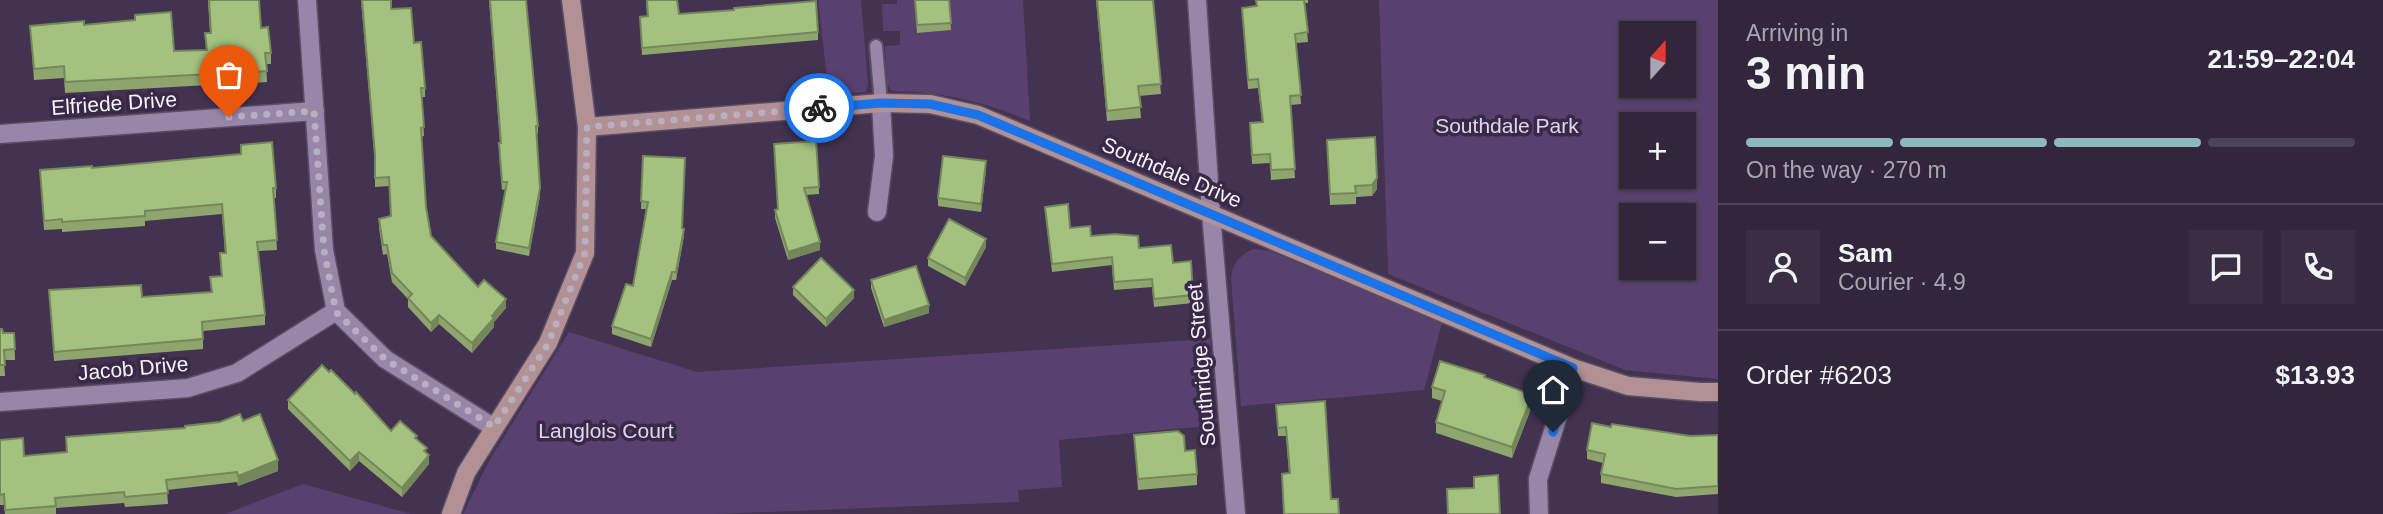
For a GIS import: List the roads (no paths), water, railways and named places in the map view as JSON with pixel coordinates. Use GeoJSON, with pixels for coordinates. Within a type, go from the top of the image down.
{"type":"FeatureCollection","features":[{"type":"Feature","properties":{"kind":"street"},"geometry":{"type":"LineString","coordinates":[[307,0],[324,250],[336,312],[385,359],[494,427]]}},
{"type":"Feature","properties":{"kind":"street"},"geometry":{"type":"LineString","coordinates":[[451,514],[466,473],[548,344],[585,253],[587,127],[571,0]]}},
{"type":"Feature","properties":{"kind":"street","name":"Southridge Street"},"geometry":{"type":"LineString","coordinates":[[1197,0],[1211,213],[1236,514]]}},
{"type":"Feature","properties":{"kind":"street"},"geometry":{"type":"LineString","coordinates":[[877,212],[884,156],[881,103]]}},
{"type":"Feature","properties":{"kind":"street","name":"Southdale Drive"},"geometry":{"type":"LineString","coordinates":[[587,127],[881,103],[930,104],[978,115],[1573,368],[1628,386],[1699,393],[1718,392]]}},
{"type":"Feature","properties":{"kind":"street","name":"Elfriede Drive"},"geometry":{"type":"LineString","coordinates":[[0,134],[314,111]]}},
{"type":"Feature","properties":{"kind":"street","name":"Jacob Drive"},"geometry":{"type":"LineString","coordinates":[[0,401],[188,388],[237,373],[336,312]]}},
{"type":"Feature","properties":{"kind":"street"},"geometry":{"type":"LineString","coordinates":[[1539,514],[1538,479],[1573,368]]}},
{"type":"Feature","properties":{"kind":"lane"},"geometry":{"type":"LineString","coordinates":[[876,46],[881,103]]}},
{"type":"Feature","properties":{"kind":"park label","name":"Southdale Park"},"geometry":{"type":"Point","coordinates":[1507,125]}},
{"type":"Feature","properties":{"kind":"park label","name":"Langlois Court"},"geometry":{"type":"Point","coordinates":[606,430]}}]}
